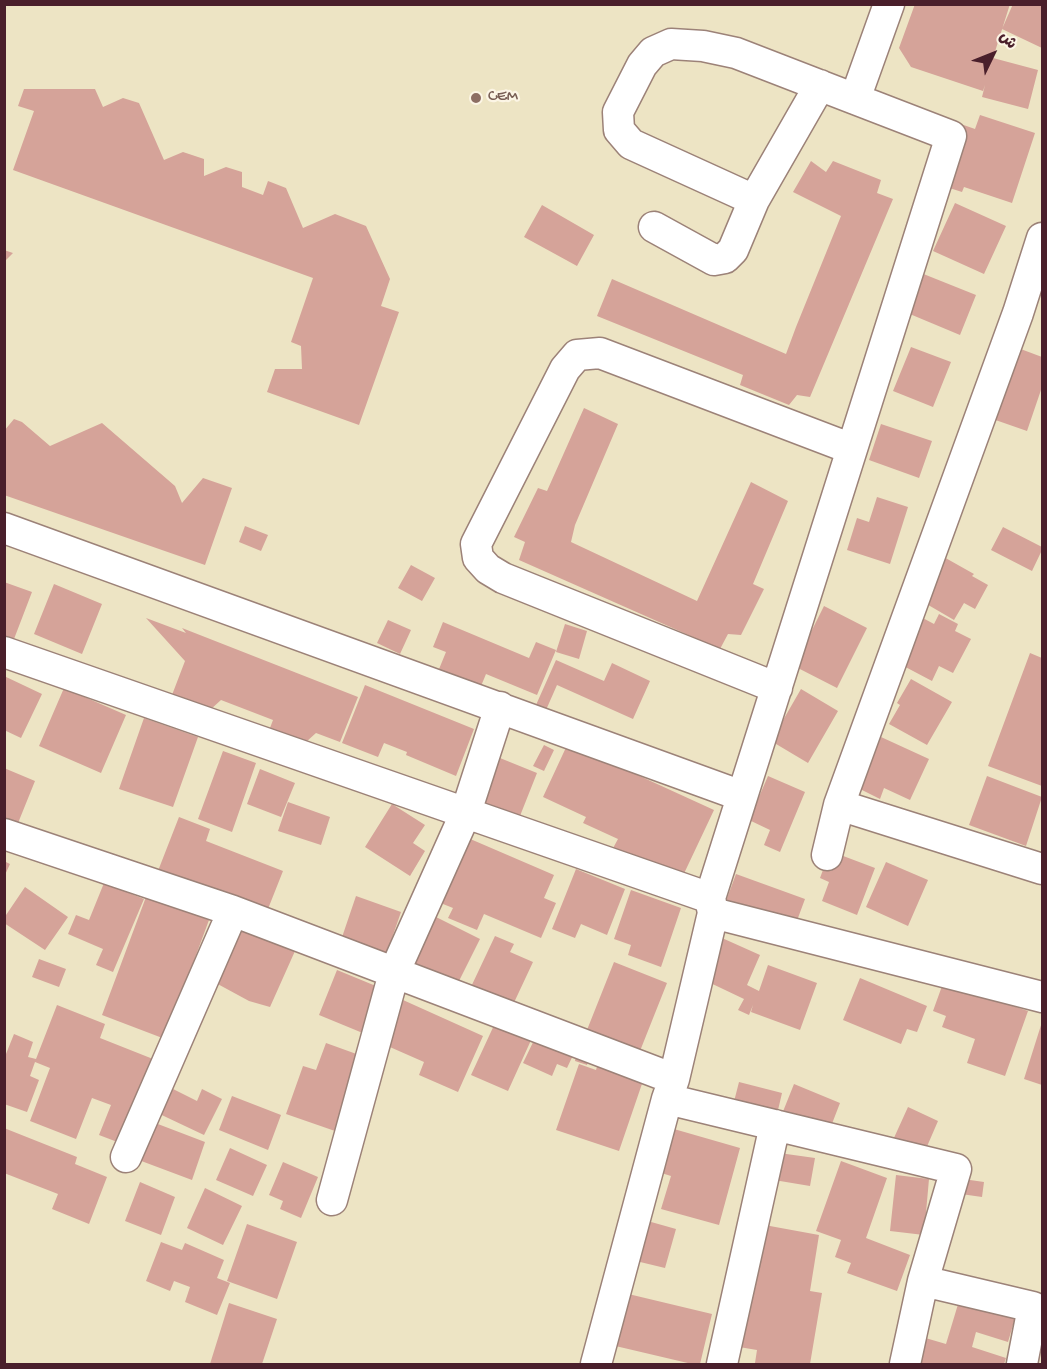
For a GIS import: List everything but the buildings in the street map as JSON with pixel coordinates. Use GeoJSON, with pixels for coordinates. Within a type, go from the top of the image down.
{"type":"FeatureCollection","features":[{"type":"Feature","properties":{"kind":"street"},"geometry":{"type":"LineString","coordinates":[[855,99],[890,4]]}},
{"type":"Feature","properties":{"kind":"street"},"geometry":{"type":"LineString","coordinates":[[597,1365],[670,1089],[711,905],[742,796],[951,136],[736,53],[703,46],[671,44],[653,52],[642,65],[618,112],[619,130],[631,144],[753,200]]}},
{"type":"Feature","properties":{"kind":"street"},"geometry":{"type":"LineString","coordinates":[[654,228],[714,260],[725,258],[733,250],[753,200],[820,85]]}},
{"type":"Feature","properties":{"kind":"street"},"geometry":{"type":"LineString","coordinates":[[826,855],[840,805],[1030,317],[1042,238]]}},
{"type":"Feature","properties":{"kind":"street"},"geometry":{"type":"LineString","coordinates":[[777,688],[503,579],[488,570],[478,558],[476,544],[565,369],[577,355],[600,354],[852,449]]}},
{"type":"Feature","properties":{"kind":"street"},"geometry":{"type":"LineString","coordinates":[[4,528],[742,796]]}},
{"type":"Feature","properties":{"kind":"street"},"geometry":{"type":"LineString","coordinates":[[4,652],[466,812],[711,905],[1042,997]]}},
{"type":"Feature","properties":{"kind":"street"},"geometry":{"type":"LineString","coordinates":[[332,1200],[394,973],[466,812],[500,707]]}},
{"type":"Feature","properties":{"kind":"street"},"geometry":{"type":"LineString","coordinates":[[840,805],[1042,869]]}},
{"type":"Feature","properties":{"kind":"street"},"geometry":{"type":"LineString","coordinates":[[4,834],[233,911],[394,973],[670,1089],[775,1125],[956,1169],[924,1281],[905,1365]]}},
{"type":"Feature","properties":{"kind":"street"},"geometry":{"type":"LineString","coordinates":[[126,1157],[233,911]]}},
{"type":"Feature","properties":{"kind":"street"},"geometry":{"type":"LineString","coordinates":[[722,1365],[775,1125]]}},
{"type":"Feature","properties":{"kind":"street"},"geometry":{"type":"LineString","coordinates":[[924,1281],[1033,1307],[1022,1365]]}},
{"type":"Feature","properties":{"kind":"place","name":"CEM"},"geometry":{"type":"Point","coordinates":[476,98]}}]}
